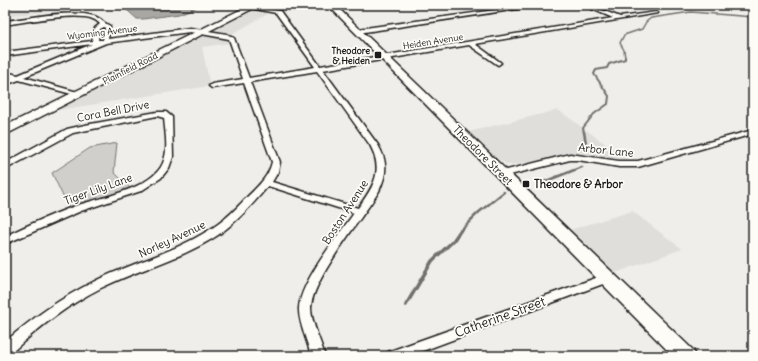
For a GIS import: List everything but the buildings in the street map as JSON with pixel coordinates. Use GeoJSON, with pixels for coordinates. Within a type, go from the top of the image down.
{"type":"FeatureCollection","features":[{"type":"Feature","properties":{"kind":"main road","name":"Theodore Street"},"geometry":{"type":"LineString","coordinates":[[331,5],[686,356]]}},
{"type":"Feature","properties":{"kind":"main road","name":"Plainfield Road"},"geometry":{"type":"LineString","coordinates":[[5,131],[254,6]]}},
{"type":"Feature","properties":{"kind":"street"},"geometry":{"type":"LineString","coordinates":[[358,31],[542,5]]}},
{"type":"Feature","properties":{"kind":"street"},"geometry":{"type":"LineString","coordinates":[[585,5],[619,19]]}},
{"type":"Feature","properties":{"kind":"street","name":"Boston Avenue"},"geometry":{"type":"LineString","coordinates":[[254,6],[278,12],[374,145],[379,155],[382,168],[378,182],[316,278],[308,294],[305,309],[318,356]]}},
{"type":"Feature","properties":{"kind":"street","name":"Heiden Avenue"},"geometry":{"type":"LineString","coordinates":[[212,86],[656,13]]}},
{"type":"Feature","properties":{"kind":"street"},"geometry":{"type":"LineString","coordinates":[[5,23],[79,16],[98,19],[103,27],[105,41],[5,83]]}},
{"type":"Feature","properties":{"kind":"street"},"geometry":{"type":"LineString","coordinates":[[95,42],[103,27]]}},
{"type":"Feature","properties":{"kind":"street","name":"Wyoming Avenue"},"geometry":{"type":"LineString","coordinates":[[5,54],[190,30],[230,37],[247,80]]}},
{"type":"Feature","properties":{"kind":"street"},"geometry":{"type":"LineString","coordinates":[[471,44],[498,63]]}},
{"type":"Feature","properties":{"kind":"street"},"geometry":{"type":"LineString","coordinates":[[5,74],[79,94]]}},
{"type":"Feature","properties":{"kind":"street","name":"Norley Avenue"},"geometry":{"type":"LineString","coordinates":[[5,350],[28,329],[66,302],[97,285],[180,250],[213,233],[236,214],[266,183],[275,171],[276,162],[247,80]]}},
{"type":"Feature","properties":{"kind":"street","name":"Cora Bell Drive"},"geometry":{"type":"LineString","coordinates":[[5,166],[70,131],[85,127],[163,114]]}},
{"type":"Feature","properties":{"kind":"street","name":"Tiger Lily Lane"},"geometry":{"type":"LineString","coordinates":[[5,240],[63,215],[139,188],[154,179],[165,169],[170,158],[168,117],[163,114]]}},
{"type":"Feature","properties":{"kind":"street","name":"Arbor Lane"},"geometry":{"type":"LineString","coordinates":[[502,174],[570,157],[619,164],[638,164],[753,132]]}},
{"type":"Feature","properties":{"kind":"street"},"geometry":{"type":"LineString","coordinates":[[266,183],[360,212]]}},
{"type":"Feature","properties":{"kind":"street","name":"Catherine Street"},"geometry":{"type":"LineString","coordinates":[[393,356],[607,278]]}},
{"type":"Feature","properties":{"kind":"shaded area"},"geometry":{"type":"Polygon","coordinates":[[[5,5],[110,5],[5,16],[5,5]]]}},
{"type":"Feature","properties":{"kind":"shaded area"},"geometry":{"type":"Polygon","coordinates":[[[174,5],[202,5],[179,14],[143,19],[137,19],[127,10],[174,5]]]}},
{"type":"Feature","properties":{"kind":"shaded area"},"geometry":{"type":"Polygon","coordinates":[[[260,5],[325,5],[304,8],[305,10],[268,14],[230,35],[230,43],[202,47],[210,86],[46,112],[260,5]]]}},
{"type":"Feature","properties":{"kind":"shaded area"},"geometry":{"type":"Polygon","coordinates":[[[340,5],[393,5],[346,11],[340,5]]]}},
{"type":"Feature","properties":{"kind":"shaded area"},"geometry":{"type":"Polygon","coordinates":[[[558,110],[628,160],[579,153],[564,154],[523,164],[508,165],[496,158],[468,132],[558,110]]]}},
{"type":"Feature","properties":{"kind":"shaded area"},"geometry":{"type":"Polygon","coordinates":[[[117,143],[114,172],[130,188],[69,209],[52,173],[90,148],[117,143]]]}},
{"type":"Feature","properties":{"kind":"shaded area"},"geometry":{"type":"Polygon","coordinates":[[[632,211],[682,249],[615,273],[570,230],[632,211]]]}},
{"type":"Feature","properties":{"kind":"waterway"},"geometry":{"type":"LineString","coordinates":[[54,8],[72,9],[147,5]]}},
{"type":"Feature","properties":{"kind":"waterway"},"geometry":{"type":"LineString","coordinates":[[625,58],[624,50],[620,43],[624,35],[642,29],[646,22],[651,18],[691,12],[753,17]]}},
{"type":"Feature","properties":{"kind":"waterway"},"geometry":{"type":"LineString","coordinates":[[584,133],[583,128],[594,114],[608,104],[609,96],[594,74],[596,70],[607,68],[609,64],[625,58]]}},
{"type":"Feature","properties":{"kind":"waterway"},"geometry":{"type":"LineString","coordinates":[[584,132],[587,149]]}},
{"type":"Feature","properties":{"kind":"waterway"},"geometry":{"type":"LineString","coordinates":[[541,183],[582,167]]}},
{"type":"Feature","properties":{"kind":"waterway"},"geometry":{"type":"LineString","coordinates":[[460,231],[478,213],[504,192]]}},
{"type":"Feature","properties":{"kind":"waterway"},"geometry":{"type":"LineString","coordinates":[[406,305],[432,261],[453,241],[460,231]]}},
{"type":"Feature","properties":{"kind":"place","name":"Theodore & Heiden"},"geometry":{"type":"Point","coordinates":[378,55]}},
{"type":"Feature","properties":{"kind":"place","name":"Theodore & Arbor"},"geometry":{"type":"Point","coordinates":[526,184]}}]}
